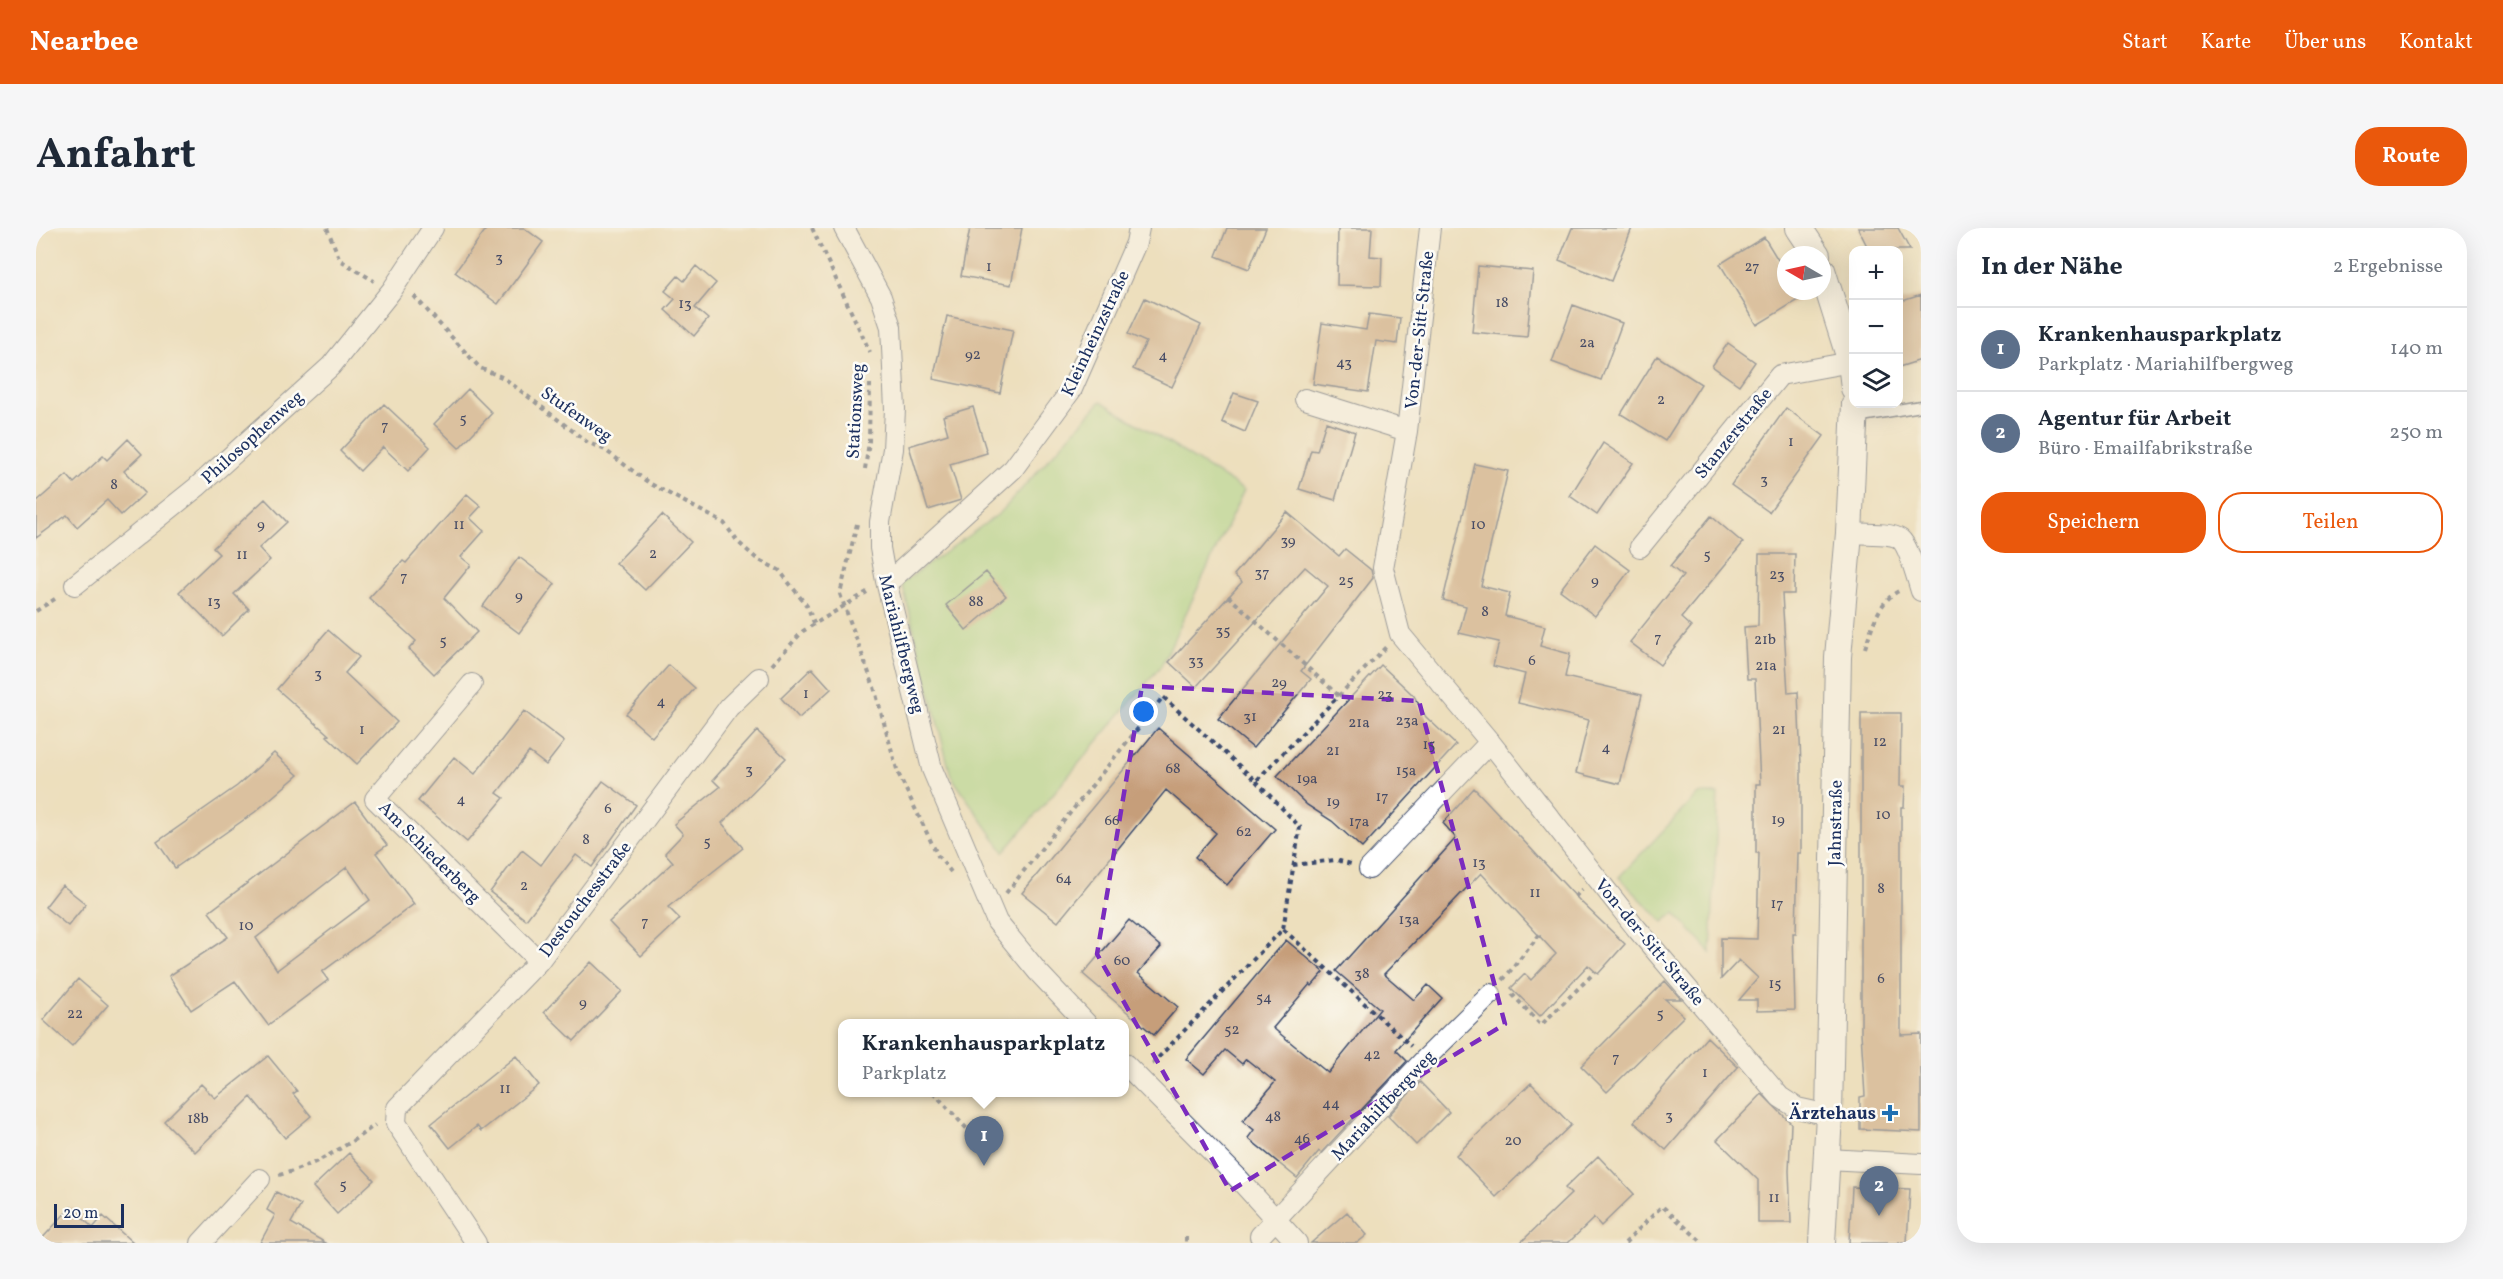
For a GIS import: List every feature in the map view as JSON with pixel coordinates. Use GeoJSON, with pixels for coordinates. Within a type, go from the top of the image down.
{"type":"FeatureCollection","features":[{"type":"Feature","properties":{"kind":"street","name":"Philosophenweg"},"geometry":{"type":"LineString","coordinates":[[75,585],[197,487],[331,366],[392,290],[433,228]]}},
{"type":"Feature","properties":{"kind":"street","name":"Mariahilfbergweg"},"geometry":{"type":"LineString","coordinates":[[844,228],[881,297],[891,327],[895,409],[893,448],[879,522],[880,548],[932,769],[997,922],[1038,972],[1083,1019]]}},
{"type":"Feature","properties":{"kind":"street","name":"Kleinheinzstraße"},"geometry":{"type":"LineString","coordinates":[[886,581],[893,578],[1013,469],[1072,389],[1136,243],[1139,228]]}},
{"type":"Feature","properties":{"kind":"street","name":"Von-der-Sitt-Straße"},"geometry":{"type":"LineString","coordinates":[[1430,228],[1407,431],[1383,568],[1400,634],[1490,742],[1636,929],[1779,1097],[1797,1108],[1829,1114]]}},
{"type":"Feature","properties":{"kind":"street"},"geometry":{"type":"LineString","coordinates":[[1799,228],[1811,246]]}},
{"type":"Feature","properties":{"kind":"street"},"geometry":{"type":"LineString","coordinates":[[1831,299],[1849,356]]}},
{"type":"Feature","properties":{"kind":"street","name":"Stanzerstraße"},"geometry":{"type":"LineString","coordinates":[[1640,547],[1780,375],[1849,362]]}},
{"type":"Feature","properties":{"kind":"street","name":"Von-der-Sitt-Straße"},"geometry":{"type":"LineString","coordinates":[[1305,399],[1407,431]]}},
{"type":"Feature","properties":{"kind":"street","name":"Jahnstraße"},"geometry":{"type":"LineString","coordinates":[[1822,1243],[1829,1114],[1838,657],[1849,533],[1855,410]]}},
{"type":"Feature","properties":{"kind":"street"},"geometry":{"type":"LineString","coordinates":[[1849,533],[1890,535],[1900,539],[1907,550],[1920,587]]}},
{"type":"Feature","properties":{"kind":"street","name":"Destouchesstraße"},"geometry":{"type":"LineString","coordinates":[[397,1108],[539,961],[729,707],[759,678]]}},
{"type":"Feature","properties":{"kind":"street","name":"Am Schiederberg"},"geometry":{"type":"LineString","coordinates":[[472,684],[375,799],[539,961]]}},
{"type":"Feature","properties":{"kind":"street"},"geometry":{"type":"LineString","coordinates":[[1369,869],[1490,742]]}},
{"type":"Feature","properties":{"kind":"street","name":"Mariahilfbergweg"},"geometry":{"type":"LineString","coordinates":[[1260,1236],[1425,1059],[1491,994]]}},
{"type":"Feature","properties":{"kind":"street"},"geometry":{"type":"LineString","coordinates":[[1129,1068],[1276,1218],[1297,1243]]}},
{"type":"Feature","properties":{"kind":"street"},"geometry":{"type":"LineString","coordinates":[[397,1108],[396,1123],[476,1243]]}},
{"type":"Feature","properties":{"kind":"street"},"geometry":{"type":"LineString","coordinates":[[1827,1158],[1921,1164]]}},
{"type":"Feature","properties":{"kind":"street"},"geometry":{"type":"LineString","coordinates":[[201,1243],[260,1179]]}},
{"type":"Feature","properties":{"kind":"lane"},"geometry":{"type":"LineString","coordinates":[[1855,410],[1921,406]]}},
{"type":"Feature","properties":{"kind":"path","name":"Stufenweg"},"geometry":{"type":"LineString","coordinates":[[327,228],[340,260],[360,274],[392,290],[406,290],[480,368],[504,378],[587,442],[605,450],[649,483],[724,523],[738,542],[757,559],[779,570],[807,606],[815,625]]}},
{"type":"Feature","properties":{"kind":"path","name":"Stationsweg"},"geometry":{"type":"LineString","coordinates":[[812,228],[830,270],[863,334],[871,356]]}},
{"type":"Feature","properties":{"kind":"path","name":"Stationsweg"},"geometry":{"type":"LineString","coordinates":[[865,476],[869,442],[870,377]]}},
{"type":"Feature","properties":{"kind":"path"},"geometry":{"type":"LineString","coordinates":[[858,521],[840,594],[874,687],[898,773],[938,856],[952,874]]}},
{"type":"Feature","properties":{"kind":"path"},"geometry":{"type":"LineString","coordinates":[[759,678],[803,631],[886,581]]}},
{"type":"Feature","properties":{"kind":"path"},"geometry":{"type":"LineString","coordinates":[[36,611],[75,585]]}},
{"type":"Feature","properties":{"kind":"path"},"geometry":{"type":"LineString","coordinates":[[1838,657],[1864,649],[1876,614],[1895,592],[1920,587]]}},
{"type":"Feature","properties":{"kind":"path"},"geometry":{"type":"LineString","coordinates":[[1228,596],[1339,696]]}},
{"type":"Feature","properties":{"kind":"path"},"geometry":{"type":"LineString","coordinates":[[1256,781],[1400,634]]}},
{"type":"Feature","properties":{"kind":"path"},"geometry":{"type":"LineString","coordinates":[[992,910],[1162,698],[1256,781],[1300,827],[1283,929],[1139,1078]]}},
{"type":"Feature","properties":{"kind":"path"},"geometry":{"type":"LineString","coordinates":[[1293,865],[1336,860]]}},
{"type":"Feature","properties":{"kind":"path"},"geometry":{"type":"LineString","coordinates":[[1283,929],[1425,1059]]}},
{"type":"Feature","properties":{"kind":"path"},"geometry":{"type":"LineString","coordinates":[[1515,963],[1540,934]]}},
{"type":"Feature","properties":{"kind":"path"},"geometry":{"type":"LineString","coordinates":[[1522,1004],[1541,1026],[1595,972]]}},
{"type":"Feature","properties":{"kind":"path"},"geometry":{"type":"LineString","coordinates":[[938,1097],[979,1142]]}},
{"type":"Feature","properties":{"kind":"path"},"geometry":{"type":"LineString","coordinates":[[260,1179],[314,1163],[342,1149],[397,1108]]}},
{"type":"Feature","properties":{"kind":"path"},"geometry":{"type":"LineString","coordinates":[[1625,1243],[1662,1206],[1703,1243]]}},
{"type":"Feature","properties":{"kind":"path"},"geometry":{"type":"LineString","coordinates":[[1186,1237],[1186,1243]]}},
{"type":"Feature","properties":{"kind":"highlighted area"},"geometry":{"type":"Polygon","coordinates":[[[1142,686],[1419,701],[1505,1024],[1230,1191],[1097,954],[1142,686]]]}},
{"type":"Feature","properties":{"kind":"green space"},"geometry":{"type":"Polygon","coordinates":[[[1101,401],[1244,490],[1161,666],[1004,852],[951,776],[902,583],[1000,513],[1101,401]]]}},
{"type":"Feature","properties":{"kind":"green space"},"geometry":{"type":"Polygon","coordinates":[[[1698,794],[1718,794],[1711,953],[1675,913],[1663,922],[1619,877],[1698,794]]]}},
{"type":"Feature","properties":{"kind":"building"},"geometry":{"type":"Polygon","coordinates":[[[487,228],[524,228],[543,242],[498,304],[455,272],[487,228]]]}},
{"type":"Feature","properties":{"kind":"building"},"geometry":{"type":"Polygon","coordinates":[[[970,228],[1022,228],[1011,285],[961,276],[970,228]]]}},
{"type":"Feature","properties":{"kind":"building"},"geometry":{"type":"Polygon","coordinates":[[[1227,228],[1266,228],[1249,269],[1216,256],[1227,228]]]}},
{"type":"Feature","properties":{"kind":"building"},"geometry":{"type":"Polygon","coordinates":[[[1338,228],[1372,228],[1370,256],[1382,257],[1381,286],[1337,285],[1338,228]]]}},
{"type":"Feature","properties":{"kind":"building"},"geometry":{"type":"Polygon","coordinates":[[[1572,228],[1632,228],[1611,281],[1559,260],[1572,228]]]}},
{"type":"Feature","properties":{"kind":"building"},"geometry":{"type":"Polygon","coordinates":[[[1858,228],[1898,228],[1910,250],[1903,250],[1903,246],[1867,246],[1858,228]]]}},
{"type":"Feature","properties":{"kind":"building"},"geometry":{"type":"Polygon","coordinates":[[[1764,237],[1777,258],[1777,300],[1798,300],[1757,325],[1720,264],[1764,237]]]}},
{"type":"Feature","properties":{"kind":"building"},"geometry":{"type":"Polygon","coordinates":[[[696,266],[716,283],[695,308],[708,319],[694,336],[665,310],[675,299],[665,291],[678,276],[684,281],[696,266]]]}},
{"type":"Feature","properties":{"kind":"building"},"geometry":{"type":"Polygon","coordinates":[[[1478,266],[1533,271],[1527,337],[1472,332],[1478,266]]]}},
{"type":"Feature","properties":{"kind":"building"},"geometry":{"type":"Polygon","coordinates":[[[1921,295],[1921,360],[1903,366],[1903,354],[1903,301],[1921,295]]]}},
{"type":"Feature","properties":{"kind":"building"},"geometry":{"type":"Polygon","coordinates":[[[1145,298],[1201,325],[1172,387],[1133,369],[1146,342],[1128,334],[1145,298]]]}},
{"type":"Feature","properties":{"kind":"building"},"geometry":{"type":"Polygon","coordinates":[[[1573,305],[1622,323],[1601,380],[1552,362],[1573,305]]]}},
{"type":"Feature","properties":{"kind":"building"},"geometry":{"type":"Polygon","coordinates":[[[1369,314],[1400,318],[1397,344],[1376,341],[1368,392],[1313,384],[1322,323],[1366,330],[1369,314]]]}},
{"type":"Feature","properties":{"kind":"building"},"geometry":{"type":"Polygon","coordinates":[[[947,316],[1013,330],[1000,393],[933,379],[947,316]]]}},
{"type":"Feature","properties":{"kind":"building"},"geometry":{"type":"Polygon","coordinates":[[[1728,343],[1755,362],[1739,385],[1712,366],[1728,343]]]}},
{"type":"Feature","properties":{"kind":"building"},"geometry":{"type":"Polygon","coordinates":[[[1657,356],[1701,384],[1665,441],[1621,414],[1657,356]]]}},
{"type":"Feature","properties":{"kind":"building"},"geometry":{"type":"Polygon","coordinates":[[[468,389],[492,413],[459,448],[434,424],[468,389]]]}},
{"type":"Feature","properties":{"kind":"building"},"geometry":{"type":"Polygon","coordinates":[[[1234,393],[1258,401],[1245,432],[1222,422],[1234,393]]]}},
{"type":"Feature","properties":{"kind":"building"},"geometry":{"type":"Polygon","coordinates":[[[384,404],[430,447],[408,471],[383,447],[360,471],[340,451],[384,404]]]}},
{"type":"Feature","properties":{"kind":"building"},"geometry":{"type":"Polygon","coordinates":[[[973,407],[987,453],[950,464],[961,500],[928,510],[909,446],[948,434],[943,416],[973,407]]]}},
{"type":"Feature","properties":{"kind":"building"},"geometry":{"type":"Polygon","coordinates":[[[1786,408],[1824,436],[1769,512],[1731,485],[1786,408]]]}},
{"type":"Feature","properties":{"kind":"building"},"geometry":{"type":"Polygon","coordinates":[[[1326,422],[1355,432],[1335,500],[1299,489],[1311,450],[1317,451],[1326,422]]]}},
{"type":"Feature","properties":{"kind":"building"},"geometry":{"type":"Polygon","coordinates":[[[128,439],[142,454],[124,471],[145,493],[121,515],[107,500],[77,527],[67,515],[36,538],[36,502],[67,475],[74,483],[103,456],[107,460],[128,439]]]}},
{"type":"Feature","properties":{"kind":"building"},"geometry":{"type":"Polygon","coordinates":[[[1603,443],[1633,463],[1597,515],[1570,496],[1603,443]]]}},
{"type":"Feature","properties":{"kind":"building"},"geometry":{"type":"Polygon","coordinates":[[[1475,464],[1508,471],[1481,586],[1510,593],[1505,616],[1545,626],[1540,646],[1570,654],[1565,677],[1642,695],[1620,784],[1576,773],[1589,720],[1518,703],[1525,674],[1493,666],[1499,642],[1459,633],[1466,606],[1443,600],[1475,464]]]}},
{"type":"Feature","properties":{"kind":"building"},"geometry":{"type":"Polygon","coordinates":[[[467,494],[481,506],[470,518],[484,531],[461,557],[471,565],[444,598],[477,632],[434,674],[409,649],[416,641],[369,598],[403,561],[406,563],[467,494]]]}},
{"type":"Feature","properties":{"kind":"building"},"geometry":{"type":"Polygon","coordinates":[[[265,499],[287,522],[259,548],[270,560],[234,594],[249,609],[222,636],[179,592],[219,554],[213,548],[265,499]]]}},
{"type":"Feature","properties":{"kind":"building"},"geometry":{"type":"Polygon","coordinates":[[[1287,512],[1339,556],[1345,549],[1371,570],[1373,578],[1301,671],[1311,679],[1253,748],[1218,719],[1328,586],[1305,567],[1196,687],[1169,662],[1242,582],[1234,575],[1287,512]]]}},
{"type":"Feature","properties":{"kind":"building"},"geometry":{"type":"Polygon","coordinates":[[[662,515],[691,542],[645,590],[616,563],[662,515]]]}},
{"type":"Feature","properties":{"kind":"building"},"geometry":{"type":"Polygon","coordinates":[[[1711,516],[1743,543],[1681,618],[1691,627],[1660,665],[1630,642],[1683,576],[1670,566],[1711,516]]]}},
{"type":"Feature","properties":{"kind":"building"},"geometry":{"type":"Polygon","coordinates":[[[1595,544],[1630,570],[1595,616],[1560,590],[1595,544]]]}},
{"type":"Feature","properties":{"kind":"building"},"geometry":{"type":"Polygon","coordinates":[[[1759,554],[1795,554],[1794,594],[1782,594],[1788,693],[1798,692],[1801,765],[1801,853],[1798,853],[1796,933],[1793,933],[1795,1010],[1757,1011],[1757,1000],[1739,1000],[1758,978],[1739,960],[1721,979],[1721,938],[1757,939],[1759,853],[1756,853],[1756,784],[1760,784],[1755,679],[1747,679],[1744,627],[1758,626],[1759,554]]]}},
{"type":"Feature","properties":{"kind":"building"},"geometry":{"type":"Polygon","coordinates":[[[519,557],[555,584],[519,633],[483,606],[519,557]]]}},
{"type":"Feature","properties":{"kind":"building"},"geometry":{"type":"Polygon","coordinates":[[[986,572],[1006,596],[966,630],[946,605],[986,572]]]}},
{"type":"Feature","properties":{"kind":"building"},"geometry":{"type":"Polygon","coordinates":[[[328,630],[359,657],[345,673],[397,722],[357,764],[327,736],[329,735],[277,689],[328,630]]]}},
{"type":"Feature","properties":{"kind":"building"},"geometry":{"type":"Polygon","coordinates":[[[669,665],[695,688],[652,737],[626,714],[669,665]]]}},
{"type":"Feature","properties":{"kind":"building"},"geometry":{"type":"Polygon","coordinates":[[[1381,665],[1414,696],[1426,717],[1456,745],[1362,848],[1332,821],[1307,805],[1277,776],[1381,665]]]}},
{"type":"Feature","properties":{"kind":"building"},"geometry":{"type":"Polygon","coordinates":[[[812,668],[831,689],[799,718],[781,698],[812,668]]]}},
{"type":"Feature","properties":{"kind":"building"},"geometry":{"type":"Polygon","coordinates":[[[524,711],[564,742],[546,765],[529,752],[497,793],[504,798],[467,842],[418,801],[454,757],[475,774],[524,711]]]}},
{"type":"Feature","properties":{"kind":"building"},"geometry":{"type":"Polygon","coordinates":[[[1861,713],[1901,713],[1900,786],[1905,786],[1904,807],[1901,807],[1901,1035],[1921,1034],[1921,1132],[1860,1129],[1860,1097],[1865,1096],[1861,1032],[1861,713]]]}},
{"type":"Feature","properties":{"kind":"building"},"geometry":{"type":"Polygon","coordinates":[[[1158,728],[1275,829],[1227,885],[1195,857],[1216,833],[1166,790],[1058,922],[1022,893],[1158,728]]]}},
{"type":"Feature","properties":{"kind":"building"},"geometry":{"type":"Polygon","coordinates":[[[757,731],[786,758],[722,823],[743,848],[668,907],[680,919],[641,956],[609,922],[673,862],[665,853],[683,834],[674,824],[720,787],[713,780],[757,731]]]}},
{"type":"Feature","properties":{"kind":"building"},"geometry":{"type":"Polygon","coordinates":[[[274,753],[298,775],[255,812],[175,868],[157,842],[237,786],[274,753]]]}},
{"type":"Feature","properties":{"kind":"building"},"geometry":{"type":"Polygon","coordinates":[[[603,781],[636,805],[592,867],[576,855],[526,920],[490,892],[522,850],[541,865],[603,781]]]}},
{"type":"Feature","properties":{"kind":"building"},"geometry":{"type":"Polygon","coordinates":[[[1474,788],[1580,901],[1625,944],[1598,974],[1588,965],[1540,1016],[1511,988],[1525,974],[1531,980],[1556,954],[1481,873],[1384,974],[1414,1000],[1428,985],[1442,998],[1396,1050],[1407,1061],[1321,1153],[1319,1151],[1297,1178],[1248,1138],[1254,1130],[1243,1121],[1275,1082],[1246,1059],[1242,1064],[1225,1050],[1204,1074],[1186,1059],[1286,940],[1324,972],[1312,986],[1310,984],[1273,1028],[1328,1073],[1380,1009],[1336,971],[1456,838],[1443,823],[1474,788]]]}},
{"type":"Feature","properties":{"kind":"building"},"geometry":{"type":"Polygon","coordinates":[[[355,802],[387,845],[376,853],[414,904],[322,972],[328,980],[268,1025],[235,981],[191,1010],[169,976],[228,937],[209,912],[355,802]],[[347,867],[256,938],[277,970],[370,900],[347,867]]]}},
{"type":"Feature","properties":{"kind":"building"},"geometry":{"type":"Polygon","coordinates":[[[62,885],[86,904],[68,926],[45,907],[62,885]]]}},
{"type":"Feature","properties":{"kind":"building"},"geometry":{"type":"Polygon","coordinates":[[[1129,920],[1161,947],[1138,973],[1178,1007],[1154,1035],[1083,974],[1129,920]]]}},
{"type":"Feature","properties":{"kind":"building"},"geometry":{"type":"Polygon","coordinates":[[[591,962],[622,991],[574,1041],[544,1012],[591,962]]]}},
{"type":"Feature","properties":{"kind":"building"},"geometry":{"type":"Polygon","coordinates":[[[78,979],[108,1005],[72,1046],[43,1020],[78,979]]]}},
{"type":"Feature","properties":{"kind":"building"},"geometry":{"type":"Polygon","coordinates":[[[1665,981],[1681,999],[1665,999],[1684,1016],[1607,1092],[1581,1066],[1665,981]]]}},
{"type":"Feature","properties":{"kind":"building"},"geometry":{"type":"Polygon","coordinates":[[[1707,1037],[1738,1067],[1666,1150],[1634,1122],[1707,1037]]]}},
{"type":"Feature","properties":{"kind":"building"},"geometry":{"type":"Polygon","coordinates":[[[268,1056],[297,1091],[293,1094],[311,1116],[285,1138],[251,1097],[195,1152],[164,1121],[201,1084],[215,1098],[268,1056]]]}},
{"type":"Feature","properties":{"kind":"building"},"geometry":{"type":"Polygon","coordinates":[[[516,1056],[539,1085],[481,1131],[477,1126],[450,1148],[431,1124],[516,1056]]]}},
{"type":"Feature","properties":{"kind":"building"},"geometry":{"type":"Polygon","coordinates":[[[1420,1082],[1449,1112],[1416,1145],[1388,1116],[1420,1082]]]}},
{"type":"Feature","properties":{"kind":"building"},"geometry":{"type":"Polygon","coordinates":[[[1531,1083],[1571,1125],[1496,1197],[1456,1155],[1531,1083]]]}},
{"type":"Feature","properties":{"kind":"building"},"geometry":{"type":"Polygon","coordinates":[[[1762,1094],[1791,1123],[1789,1171],[1791,1223],[1758,1223],[1758,1180],[1717,1140],[1762,1094]]]}},
{"type":"Feature","properties":{"kind":"building"},"geometry":{"type":"Polygon","coordinates":[[[349,1153],[374,1180],[337,1214],[313,1187],[349,1153]]]}},
{"type":"Feature","properties":{"kind":"building"},"geometry":{"type":"Polygon","coordinates":[[[1598,1156],[1634,1194],[1601,1226],[1594,1218],[1568,1243],[1520,1243],[1571,1194],[1565,1188],[1598,1156]]]}},
{"type":"Feature","properties":{"kind":"building"},"geometry":{"type":"Polygon","coordinates":[[[1852,1187],[1910,1189],[1907,1243],[1849,1243],[1852,1187]]]}},
{"type":"Feature","properties":{"kind":"building"},"geometry":{"type":"Polygon","coordinates":[[[276,1192],[301,1205],[291,1223],[326,1243],[260,1243],[275,1215],[267,1210],[276,1192]]]}},
{"type":"Feature","properties":{"kind":"building"},"geometry":{"type":"Polygon","coordinates":[[[71,1207],[93,1228],[103,1216],[133,1243],[38,1243],[71,1207]]]}},
{"type":"Feature","properties":{"kind":"building"},"geometry":{"type":"Polygon","coordinates":[[[1347,1212],[1367,1235],[1357,1243],[1311,1243],[1347,1212]]]}},
{"type":"Feature","properties":{"kind":"place","name":"Ärztehaus"},"geometry":{"type":"Point","coordinates":[1890,1113]}},
{"type":"Feature","properties":{"kind":"place","name":"Krankenhausparkplatz"},"geometry":{"type":"Point","coordinates":[984,1166]}},
{"type":"Feature","properties":{"kind":"place","name":"Agentur für Arbeit"},"geometry":{"type":"Point","coordinates":[1879,1216]}}]}
